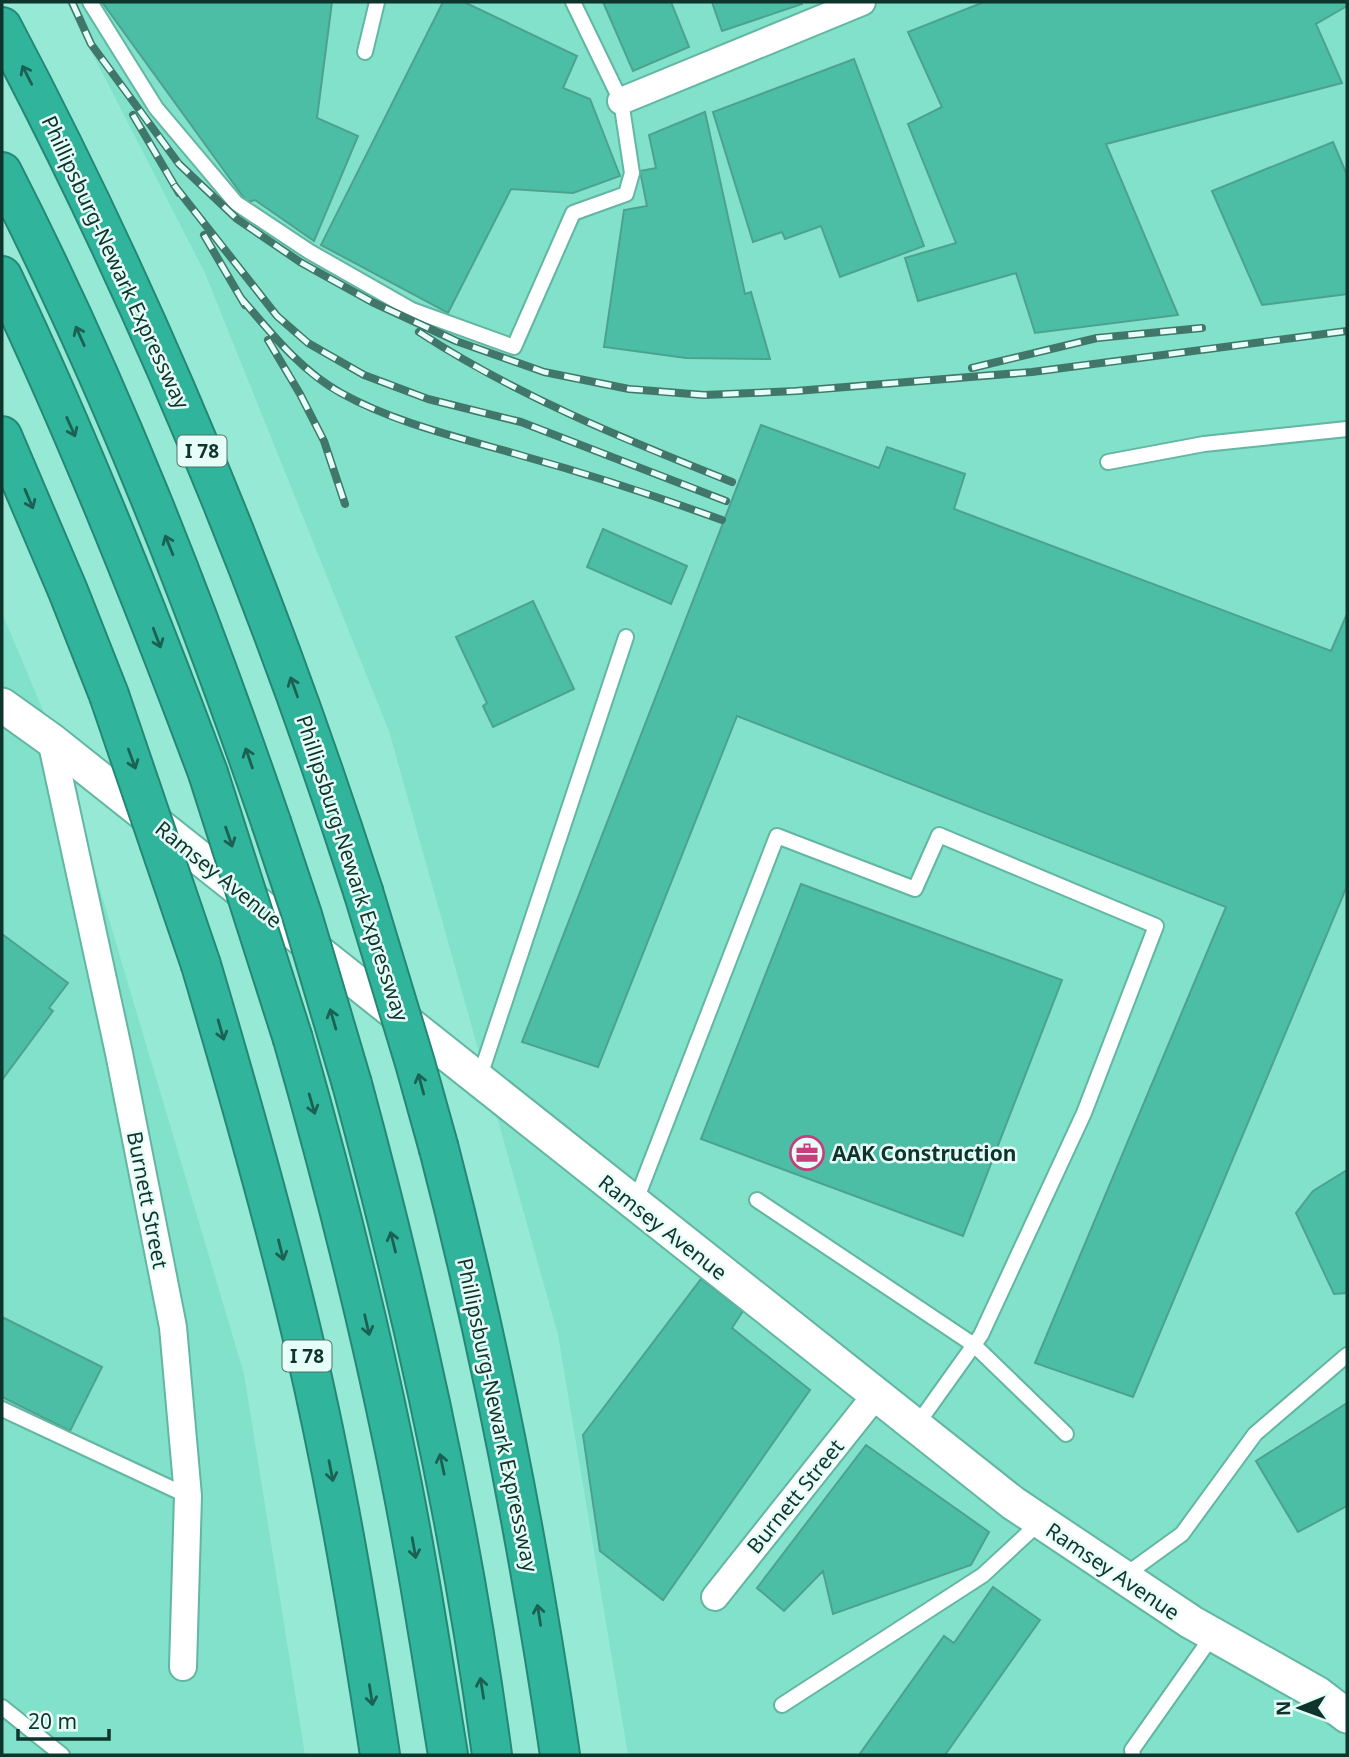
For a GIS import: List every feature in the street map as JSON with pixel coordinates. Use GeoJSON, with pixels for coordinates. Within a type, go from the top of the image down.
{"type":"FeatureCollection","features":[{"type":"Feature","properties":{"kind":"highway","name":"Phillipsburg-Newark Expressway"},"geometry":{"type":"LineString","coordinates":[[2,26],[126,277],[215,480],[294,688],[363,891],[415,1063],[467,1263],[509,1450],[560,1755]]}},
{"type":"Feature","properties":{"kind":"highway"},"geometry":{"type":"LineString","coordinates":[[2,172],[61,292],[151,499],[232,708],[302,915],[379,1181],[429,1398],[458,1544],[492,1755]]}},
{"type":"Feature","properties":{"kind":"highway"},"geometry":{"type":"LineString","coordinates":[[2,276],[127,560],[208,773],[293,1039],[349,1246],[394,1442],[448,1755]]}},
{"type":"Feature","properties":{"kind":"highway","name":"I 78"},"geometry":{"type":"LineString","coordinates":[[2,436],[108,695],[201,965],[252,1138],[304,1346],[349,1564],[380,1755]]}},
{"type":"Feature","properties":{"kind":"street"},"geometry":{"type":"LineString","coordinates":[[621,101],[862,2]]}},
{"type":"Feature","properties":{"kind":"street","name":"Ramsey Avenue"},"geometry":{"type":"LineString","coordinates":[[2,705],[51,740],[875,1396],[1040,1522],[1213,1635],[1346,1710]]}},
{"type":"Feature","properties":{"kind":"street","name":"Burnett Street"},"geometry":{"type":"LineString","coordinates":[[51,740],[119,1053],[173,1327],[188,1496],[183,1667]]}},
{"type":"Feature","properties":{"kind":"street","name":"Burnett Street"},"geometry":{"type":"LineString","coordinates":[[715,1597],[875,1396]]}},
{"type":"Feature","properties":{"kind":"lane"},"geometry":{"type":"LineString","coordinates":[[90,2],[156,108],[236,204],[310,252],[412,310],[514,347],[573,213],[626,194],[632,173],[621,101],[573,2]]}},
{"type":"Feature","properties":{"kind":"lane"},"geometry":{"type":"LineString","coordinates":[[365,52],[377,2]]}},
{"type":"Feature","properties":{"kind":"lane"},"geometry":{"type":"LineString","coordinates":[[1108,462],[1204,444],[1347,429]]}},
{"type":"Feature","properties":{"kind":"lane"},"geometry":{"type":"LineString","coordinates":[[478,1080],[626,637]]}},
{"type":"Feature","properties":{"kind":"lane"},"geometry":{"type":"LineString","coordinates":[[635,1205],[777,835],[915,889],[939,835],[1156,926],[1084,1113],[981,1335],[916,1427]]}},
{"type":"Feature","properties":{"kind":"lane"},"geometry":{"type":"LineString","coordinates":[[757,1200],[974,1345],[1066,1434]]}},
{"type":"Feature","properties":{"kind":"lane"},"geometry":{"type":"LineString","coordinates":[[1122,1577],[1182,1534],[1255,1434],[1347,1355]]}},
{"type":"Feature","properties":{"kind":"lane"},"geometry":{"type":"LineString","coordinates":[[2,1409],[188,1496]]}},
{"type":"Feature","properties":{"kind":"lane"},"geometry":{"type":"LineString","coordinates":[[782,1705],[982,1575],[1040,1522]]}},
{"type":"Feature","properties":{"kind":"lane"},"geometry":{"type":"LineString","coordinates":[[1133,1755],[1132,1750],[1213,1635]]}},
{"type":"Feature","properties":{"kind":"lane"},"geometry":{"type":"LineString","coordinates":[[2,1707],[62,1755]]}},
{"type":"Feature","properties":{"kind":"shaded area"},"geometry":{"type":"Polygon","coordinates":[[[66,2],[1347,2],[1347,1755],[628,1755],[558,1335],[389,731],[205,273],[66,2]]]}},
{"type":"Feature","properties":{"kind":"shaded area"},"geometry":{"type":"Polygon","coordinates":[[[2,613],[56,741],[244,1374],[305,1755],[2,1755],[2,613]]]}},
{"type":"Feature","properties":{"kind":"building"},"geometry":{"type":"Polygon","coordinates":[[[102,2],[332,2],[317,118],[358,136],[314,241],[255,200],[247,202],[102,2]]]}},
{"type":"Feature","properties":{"kind":"building"},"geometry":{"type":"Polygon","coordinates":[[[443,2],[464,2],[577,56],[563,88],[590,99],[620,176],[573,193],[511,189],[448,313],[321,245],[443,2]]]}},
{"type":"Feature","properties":{"kind":"building"},"geometry":{"type":"Polygon","coordinates":[[[603,2],[671,2],[689,47],[633,71],[603,2]]]}},
{"type":"Feature","properties":{"kind":"building"},"geometry":{"type":"Polygon","coordinates":[[[712,2],[801,2],[802,4],[722,31],[712,2]]]}},
{"type":"Feature","properties":{"kind":"building"},"geometry":{"type":"Polygon","coordinates":[[[984,2],[1347,2],[1347,6],[1316,24],[1342,83],[1106,144],[1178,315],[1035,333],[1016,273],[918,301],[905,258],[956,243],[908,124],[942,107],[908,32],[984,2]]]}},
{"type":"Feature","properties":{"kind":"building"},"geometry":{"type":"Polygon","coordinates":[[[854,59],[924,246],[840,277],[821,226],[785,239],[782,232],[753,242],[713,112],[854,59]]]}},
{"type":"Feature","properties":{"kind":"building"},"geometry":{"type":"Polygon","coordinates":[[[705,112],[745,294],[751,292],[770,359],[686,358],[604,347],[624,210],[647,206],[640,171],[656,168],[649,135],[705,112]]]}},
{"type":"Feature","properties":{"kind":"building"},"geometry":{"type":"Polygon","coordinates":[[[1333,142],[1347,175],[1347,294],[1262,305],[1212,191],[1333,142]]]}},
{"type":"Feature","properties":{"kind":"building"},"geometry":{"type":"Polygon","coordinates":[[[761,425],[879,468],[887,447],[965,474],[954,509],[1331,651],[1347,614],[1347,886],[1133,1397],[1035,1363],[1226,907],[737,716],[598,1067],[522,1042],[761,425]]]}},
{"type":"Feature","properties":{"kind":"building"},"geometry":{"type":"Polygon","coordinates":[[[603,529],[687,566],[671,604],[587,567],[603,529]]]}},
{"type":"Feature","properties":{"kind":"building"},"geometry":{"type":"Polygon","coordinates":[[[533,601],[574,689],[493,727],[483,706],[487,703],[456,637],[533,601]]]}},
{"type":"Feature","properties":{"kind":"building"},"geometry":{"type":"Polygon","coordinates":[[[801,884],[1062,980],[963,1236],[701,1139],[801,884]]]}},
{"type":"Feature","properties":{"kind":"building"},"geometry":{"type":"Polygon","coordinates":[[[2,934],[68,983],[49,1008],[53,1011],[2,1080],[2,934]]]}},
{"type":"Feature","properties":{"kind":"building"},"geometry":{"type":"Polygon","coordinates":[[[1347,1170],[1347,1293],[1334,1294],[1296,1213],[1313,1191],[1347,1170]]]}},
{"type":"Feature","properties":{"kind":"building"},"geometry":{"type":"Polygon","coordinates":[[[701,1279],[743,1311],[732,1328],[810,1390],[663,1600],[600,1551],[583,1435],[701,1279]]]}},
{"type":"Feature","properties":{"kind":"building"},"geometry":{"type":"Polygon","coordinates":[[[2,1317],[102,1367],[70,1431],[2,1397],[2,1317]]]}},
{"type":"Feature","properties":{"kind":"building"},"geometry":{"type":"Polygon","coordinates":[[[1347,1403],[1347,1506],[1298,1532],[1256,1461],[1347,1403]]]}},
{"type":"Feature","properties":{"kind":"building"},"geometry":{"type":"Polygon","coordinates":[[[866,1445],[989,1532],[971,1565],[833,1614],[823,1571],[784,1611],[757,1588],[866,1445]]]}},
{"type":"Feature","properties":{"kind":"building"},"geometry":{"type":"Polygon","coordinates":[[[993,1587],[1040,1620],[945,1755],[859,1755],[944,1636],[954,1643],[993,1587]]]}},
{"type":"Feature","properties":{"kind":"railway"},"geometry":{"type":"LineString","coordinates":[[72,2],[91,44],[179,164],[237,219],[300,262],[372,302],[456,341],[544,372],[629,389],[704,395],[796,391],[1032,372],[1347,331]]}},
{"type":"Feature","properties":{"kind":"railway"},"geometry":{"type":"LineString","coordinates":[[133,115],[179,193]]}},
{"type":"Feature","properties":{"kind":"railway"},"geometry":{"type":"LineString","coordinates":[[174,185],[277,316],[308,343],[364,375],[428,399],[521,422],[726,501]]}},
{"type":"Feature","properties":{"kind":"railway"},"geometry":{"type":"LineString","coordinates":[[204,235],[245,305]]}},
{"type":"Feature","properties":{"kind":"railway"},"geometry":{"type":"LineString","coordinates":[[241,298],[300,363],[326,384],[362,404],[430,429],[598,478],[722,520]]}},
{"type":"Feature","properties":{"kind":"railway"},"geometry":{"type":"LineString","coordinates":[[972,368],[1097,338],[1202,328]]}},
{"type":"Feature","properties":{"kind":"railway"},"geometry":{"type":"LineString","coordinates":[[419,332],[494,376],[572,415],[732,482]]}},
{"type":"Feature","properties":{"kind":"railway"},"geometry":{"type":"LineString","coordinates":[[268,340],[324,441],[345,504]]}},
{"type":"Feature","properties":{"kind":"place","name":"AAK Construction"},"geometry":{"type":"Point","coordinates":[807,1153]}}]}
